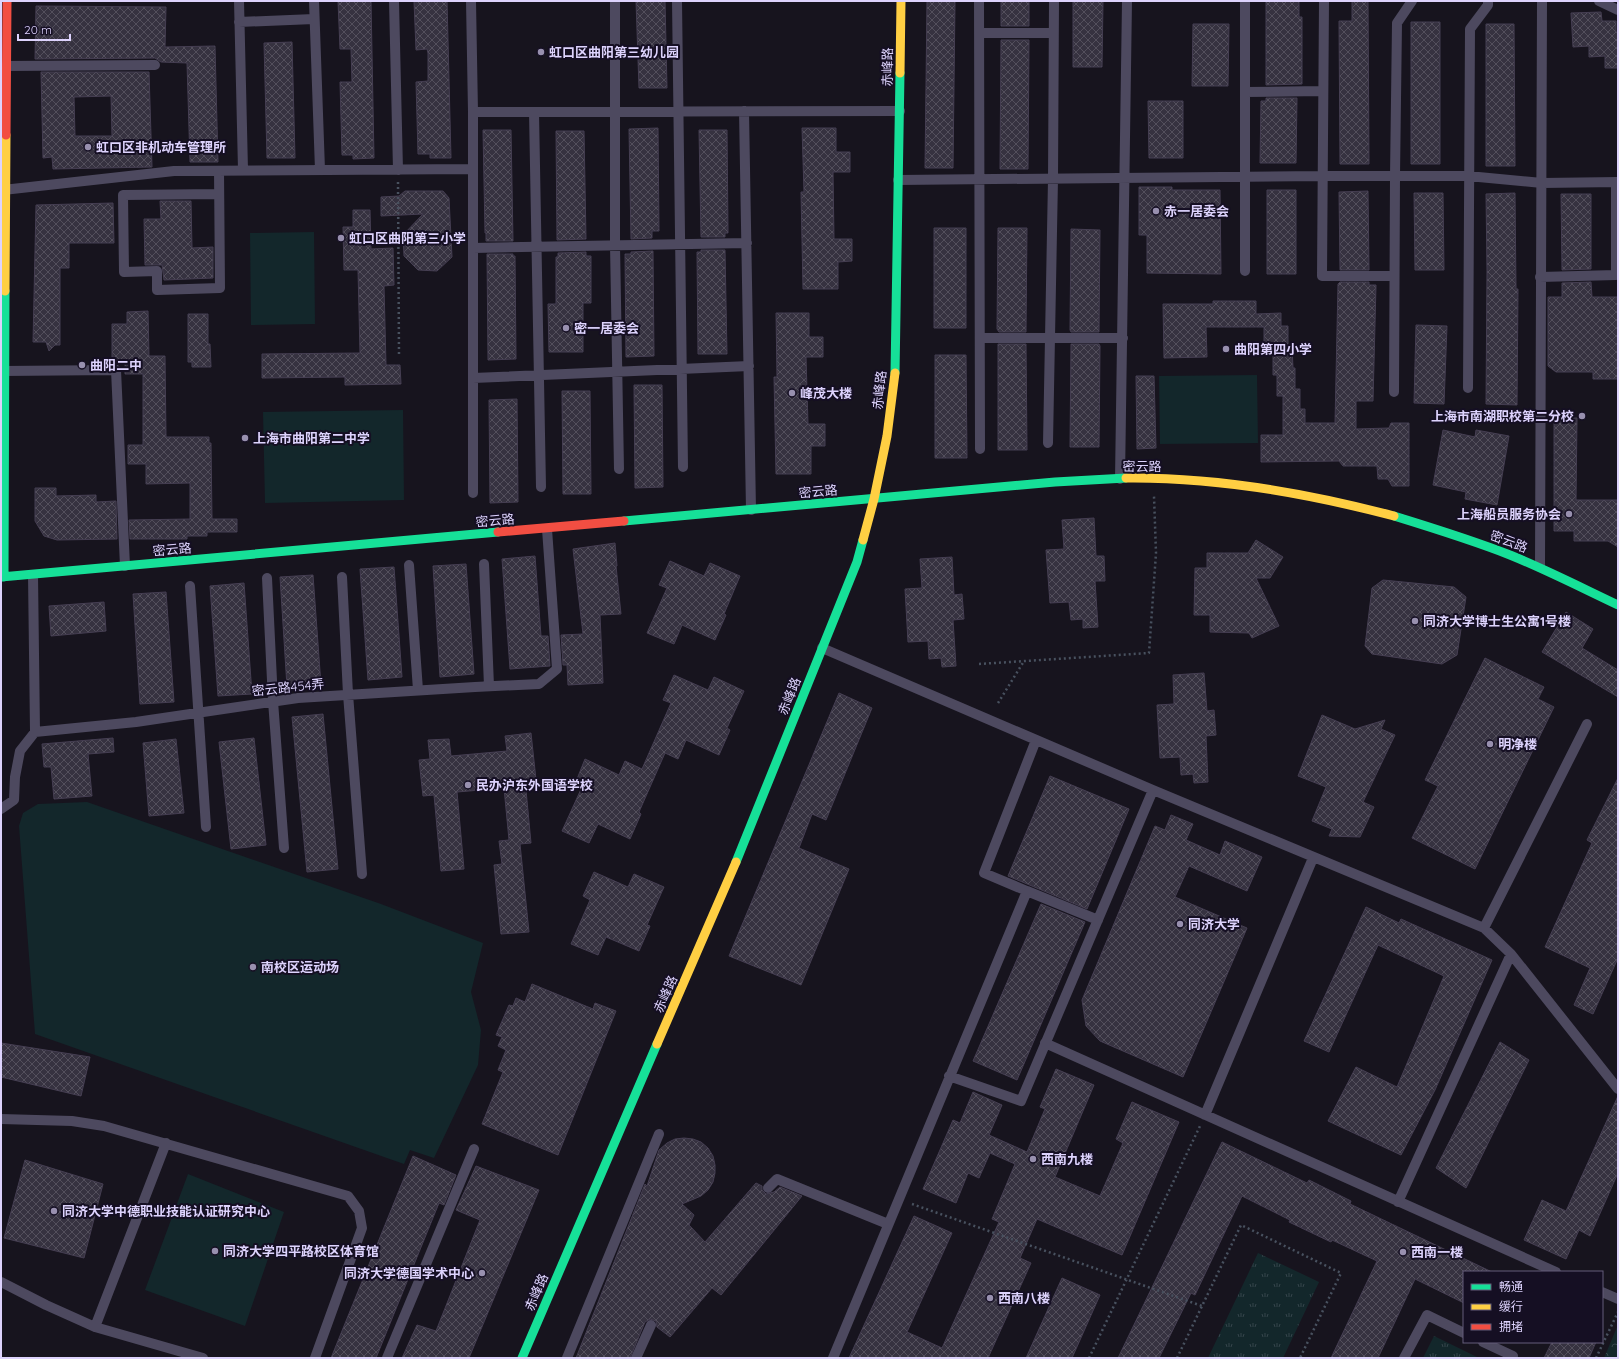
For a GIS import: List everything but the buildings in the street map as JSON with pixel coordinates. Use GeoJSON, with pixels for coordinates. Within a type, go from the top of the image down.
{"type":"FeatureCollection","features":[{"type":"Feature","properties":{"kind":"street"},"geometry":{"type":"LineString","coordinates":[[2,577],[3,190],[6,66],[4,19],[7,1]]}},
{"type":"Feature","properties":{"kind":"street","name":"赤峰路"},"geometry":{"type":"LineString","coordinates":[[522,1358],[725,888],[857,562],[874,499],[887,436],[895,370],[901,1]]}},
{"type":"Feature","properties":{"kind":"street","name":"密云路"},"geometry":{"type":"LineString","coordinates":[[2,577],[1064,481],[1154,478],[1273,489],[1310,496],[1391,516],[1451,534],[1508,554],[1540,567],[1618,605]]}},
{"type":"Feature","properties":{"kind":"lane"},"geometry":{"type":"LineString","coordinates":[[239,1],[243,170]]}},
{"type":"Feature","properties":{"kind":"lane"},"geometry":{"type":"LineString","coordinates":[[314,1],[320,170]]}},
{"type":"Feature","properties":{"kind":"lane"},"geometry":{"type":"LineString","coordinates":[[394,1],[398,170]]}},
{"type":"Feature","properties":{"kind":"lane"},"geometry":{"type":"LineString","coordinates":[[471,1],[473,112],[473,493]]}},
{"type":"Feature","properties":{"kind":"lane"},"geometry":{"type":"LineString","coordinates":[[677,1],[684,466]]}},
{"type":"Feature","properties":{"kind":"lane"},"geometry":{"type":"LineString","coordinates":[[979,1],[980,449]]}},
{"type":"Feature","properties":{"kind":"lane"},"geometry":{"type":"LineString","coordinates":[[1048,443],[1053,179],[1054,1]]}},
{"type":"Feature","properties":{"kind":"lane"},"geometry":{"type":"LineString","coordinates":[[1120,479],[1127,1]]}},
{"type":"Feature","properties":{"kind":"lane"},"geometry":{"type":"LineString","coordinates":[[1245,1],[1245,270]]}},
{"type":"Feature","properties":{"kind":"lane"},"geometry":{"type":"LineString","coordinates":[[1324,1],[1321,176],[1322,276],[1394,276]]}},
{"type":"Feature","properties":{"kind":"lane"},"geometry":{"type":"LineString","coordinates":[[1394,392],[1397,23],[1412,1]]}},
{"type":"Feature","properties":{"kind":"lane"},"geometry":{"type":"LineString","coordinates":[[1468,388],[1470,29],[1488,5],[1488,1]]}},
{"type":"Feature","properties":{"kind":"lane"},"geometry":{"type":"LineString","coordinates":[[1540,567],[1542,1]]}},
{"type":"Feature","properties":{"kind":"lane"},"geometry":{"type":"LineString","coordinates":[[1599,1],[1618,10]]}},
{"type":"Feature","properties":{"kind":"lane"},"geometry":{"type":"LineString","coordinates":[[613,2],[616,111],[615,245],[619,469]]}},
{"type":"Feature","properties":{"kind":"lane"},"geometry":{"type":"LineString","coordinates":[[239,22],[314,19]]}},
{"type":"Feature","properties":{"kind":"lane"},"geometry":{"type":"LineString","coordinates":[[979,33],[1053,33]]}},
{"type":"Feature","properties":{"kind":"lane"},"geometry":{"type":"LineString","coordinates":[[6,66],[156,66]]}},
{"type":"Feature","properties":{"kind":"lane"},"geometry":{"type":"LineString","coordinates":[[1245,92],[1322,91]]}},
{"type":"Feature","properties":{"kind":"lane"},"geometry":{"type":"LineString","coordinates":[[744,111],[751,510]]}},
{"type":"Feature","properties":{"kind":"lane"},"geometry":{"type":"LineString","coordinates":[[473,112],[900,111]]}},
{"type":"Feature","properties":{"kind":"lane"},"geometry":{"type":"LineString","coordinates":[[534,112],[541,487]]}},
{"type":"Feature","properties":{"kind":"lane"},"geometry":{"type":"LineString","coordinates":[[3,190],[174,171],[473,169]]}},
{"type":"Feature","properties":{"kind":"lane"},"geometry":{"type":"LineString","coordinates":[[219,171],[220,288],[157,290],[157,271],[124,272],[123,195],[219,194]]}},
{"type":"Feature","properties":{"kind":"lane"},"geometry":{"type":"LineString","coordinates":[[898,180],[1245,176],[1468,176],[1542,183],[1617,182],[1616,275],[1540,277]]}},
{"type":"Feature","properties":{"kind":"lane"},"geometry":{"type":"LineString","coordinates":[[473,248],[747,243]]}},
{"type":"Feature","properties":{"kind":"lane"},"geometry":{"type":"LineString","coordinates":[[980,338],[1123,338]]}},
{"type":"Feature","properties":{"kind":"lane"},"geometry":{"type":"LineString","coordinates":[[473,378],[749,366]]}},
{"type":"Feature","properties":{"kind":"lane"},"geometry":{"type":"LineString","coordinates":[[3,371],[116,370],[125,566]]}},
{"type":"Feature","properties":{"kind":"lane","name":"密云路454弄"},"geometry":{"type":"LineString","coordinates":[[35,732],[136,722],[298,698],[539,684],[557,669],[546,528]]}},
{"type":"Feature","properties":{"kind":"lane"},"geometry":{"type":"LineString","coordinates":[[484,564],[489,686]]}},
{"type":"Feature","properties":{"kind":"lane"},"geometry":{"type":"LineString","coordinates":[[409,565],[418,690]]}},
{"type":"Feature","properties":{"kind":"lane"},"geometry":{"type":"LineString","coordinates":[[1,809],[14,800],[15,777],[20,751],[35,732],[33,575]]}},
{"type":"Feature","properties":{"kind":"lane"},"geometry":{"type":"LineString","coordinates":[[342,577],[348,694],[362,874]]}},
{"type":"Feature","properties":{"kind":"lane"},"geometry":{"type":"LineString","coordinates":[[267,578],[273,701],[284,848]]}},
{"type":"Feature","properties":{"kind":"lane"},"geometry":{"type":"LineString","coordinates":[[190,586],[206,828]]}},
{"type":"Feature","properties":{"kind":"lane"},"geometry":{"type":"LineString","coordinates":[[822,648],[1313,858],[1484,928],[1511,954],[1618,1089]]}},
{"type":"Feature","properties":{"kind":"lane"},"geometry":{"type":"LineString","coordinates":[[1484,928],[1587,724]]}},
{"type":"Feature","properties":{"kind":"lane"},"geometry":{"type":"LineString","coordinates":[[1036,740],[984,872],[1098,920]]}},
{"type":"Feature","properties":{"kind":"lane"},"geometry":{"type":"LineString","coordinates":[[949,1076],[1021,1102],[1153,790]]}},
{"type":"Feature","properties":{"kind":"lane"},"geometry":{"type":"LineString","coordinates":[[1205,1115],[1313,858]]}},
{"type":"Feature","properties":{"kind":"lane"},"geometry":{"type":"LineString","coordinates":[[833,1358],[1027,891]]}},
{"type":"Feature","properties":{"kind":"lane"},"geometry":{"type":"LineString","coordinates":[[1398,1202],[1511,954]]}},
{"type":"Feature","properties":{"kind":"lane"},"geometry":{"type":"LineString","coordinates":[[1045,1043],[1554,1271]]}},
{"type":"Feature","properties":{"kind":"lane"},"geometry":{"type":"LineString","coordinates":[[1,1119],[72,1121],[104,1126],[348,1196],[359,1211],[362,1228],[315,1358]]}},
{"type":"Feature","properties":{"kind":"lane"},"geometry":{"type":"LineString","coordinates":[[567,1358],[659,1134]]}},
{"type":"Feature","properties":{"kind":"lane"},"geometry":{"type":"LineString","coordinates":[[95,1327],[166,1143]]}},
{"type":"Feature","properties":{"kind":"lane"},"geometry":{"type":"LineString","coordinates":[[387,1358],[474,1149]]}},
{"type":"Feature","properties":{"kind":"lane"},"geometry":{"type":"LineString","coordinates":[[768,1188],[777,1179],[888,1224]]}},
{"type":"Feature","properties":{"kind":"lane"},"geometry":{"type":"LineString","coordinates":[[1,1282],[46,1305],[95,1327],[203,1358]]}},
{"type":"Feature","properties":{"kind":"lane"},"geometry":{"type":"LineString","coordinates":[[1603,1292],[1618,1299]]}},
{"type":"Feature","properties":{"kind":"lane"},"geometry":{"type":"LineString","coordinates":[[1404,1358],[1427,1315],[1463,1333]]}},
{"type":"Feature","properties":{"kind":"lane"},"geometry":{"type":"LineString","coordinates":[[636,1358],[651,1324]]}},
{"type":"Feature","properties":{"kind":"lane"},"geometry":{"type":"LineString","coordinates":[[1485,1343],[1513,1356],[1512,1358]]}},
{"type":"Feature","properties":{"kind":"path"},"geometry":{"type":"LineString","coordinates":[[398,170],[399,356]]}},
{"type":"Feature","properties":{"kind":"path"},"geometry":{"type":"LineString","coordinates":[[979,664],[1149,653],[1156,553],[1154,478]]}},
{"type":"Feature","properties":{"kind":"path"},"geometry":{"type":"LineString","coordinates":[[998,703],[1024,661]]}},
{"type":"Feature","properties":{"kind":"path"},"geometry":{"type":"LineString","coordinates":[[1089,1358],[1205,1115]]}},
{"type":"Feature","properties":{"kind":"path"},"geometry":{"type":"LineString","coordinates":[[898,1199],[1202,1306]]}},
{"type":"Feature","properties":{"kind":"path"},"geometry":{"type":"LineString","coordinates":[[1177,1358],[1241,1225],[1342,1273],[1300,1358]]}},
{"type":"Feature","properties":{"kind":"path"},"geometry":{"type":"LineString","coordinates":[[1596,1358],[1618,1312]]}},
{"type":"Feature","properties":{"kind":"green space"},"geometry":{"type":"Polygon","coordinates":[[[314,232],[315,324],[251,325],[250,233],[314,232]]]}},
{"type":"Feature","properties":{"kind":"green space"},"geometry":{"type":"Polygon","coordinates":[[[1257,375],[1258,443],[1160,444],[1159,376],[1257,375]]]}},
{"type":"Feature","properties":{"kind":"green space"},"geometry":{"type":"Polygon","coordinates":[[[403,410],[404,500],[265,503],[263,412],[403,410]]]}},
{"type":"Feature","properties":{"kind":"green space","name":"南校区运动场"},"geometry":{"type":"Polygon","coordinates":[[[87,802],[381,904],[483,943],[471,992],[481,1030],[478,1065],[434,1158],[410,1150],[404,1164],[35,1034],[19,826],[23,813],[38,804],[87,802]]]}},
{"type":"Feature","properties":{"kind":"green space","name":"同济大学四平路校区体育馆"},"geometry":{"type":"Polygon","coordinates":[[[188,1174],[284,1212],[245,1326],[145,1290],[188,1174]]]}},
{"type":"Feature","properties":{"kind":"green space"},"geometry":{"type":"Polygon","coordinates":[[[1258,1253],[1319,1282],[1283,1358],[1208,1358],[1258,1253]]]}},
{"type":"Feature","properties":{"kind":"green space"},"geometry":{"type":"Polygon","coordinates":[[[1618,1325],[1618,1358],[1604,1358],[1618,1325]]]}},
{"type":"Feature","properties":{"kind":"green space"},"geometry":{"type":"Polygon","coordinates":[[[1434,1336],[1479,1358],[1423,1358],[1434,1336]]]}},
{"type":"Feature","properties":{"kind":"traffic: fast"},"geometry":{"type":"LineString","coordinates":[[895,373],[900,73]]}},
{"type":"Feature","properties":{"kind":"traffic: fast"},"geometry":{"type":"LineString","coordinates":[[4,577],[5,291]]}},
{"type":"Feature","properties":{"kind":"traffic: fast"},"geometry":{"type":"LineString","coordinates":[[624,521],[1055,482],[1126,478]]}},
{"type":"Feature","properties":{"kind":"traffic: fast"},"geometry":{"type":"LineString","coordinates":[[1394,516],[1467,539],[1510,555],[1618,605]]}},
{"type":"Feature","properties":{"kind":"traffic: fast"},"geometry":{"type":"LineString","coordinates":[[1,577],[498,532]]}},
{"type":"Feature","properties":{"kind":"traffic: fast"},"geometry":{"type":"LineString","coordinates":[[736,862],[857,562],[863,540]]}},
{"type":"Feature","properties":{"kind":"traffic: fast"},"geometry":{"type":"LineString","coordinates":[[522,1358],[657,1044]]}},
{"type":"Feature","properties":{"kind":"traffic: slow"},"geometry":{"type":"LineString","coordinates":[[900,73],[901,1]]}},
{"type":"Feature","properties":{"kind":"traffic: slow"},"geometry":{"type":"LineString","coordinates":[[5,291],[6,135]]}},
{"type":"Feature","properties":{"kind":"traffic: slow"},"geometry":{"type":"LineString","coordinates":[[863,540],[874,499],[887,436],[895,373]]}},
{"type":"Feature","properties":{"kind":"traffic: slow"},"geometry":{"type":"LineString","coordinates":[[1126,478],[1194,480],[1262,488],[1328,500],[1394,516]]}},
{"type":"Feature","properties":{"kind":"traffic: slow"},"geometry":{"type":"LineString","coordinates":[[657,1044],[736,862]]}},
{"type":"Feature","properties":{"kind":"traffic: jam"},"geometry":{"type":"LineString","coordinates":[[6,135],[7,1]]}},
{"type":"Feature","properties":{"kind":"traffic: jam"},"geometry":{"type":"LineString","coordinates":[[498,532],[624,521]]}},
{"type":"Feature","properties":{"kind":"place","name":"虹口区曲阳第三幼儿园"},"geometry":{"type":"Point","coordinates":[541,52]}},
{"type":"Feature","properties":{"kind":"place","name":"虹口区非机动车管理所"},"geometry":{"type":"Point","coordinates":[88,147]}},
{"type":"Feature","properties":{"kind":"place","name":"赤一居委会"},"geometry":{"type":"Point","coordinates":[1156,211]}},
{"type":"Feature","properties":{"kind":"place","name":"虹口区曲阳第三小学"},"geometry":{"type":"Point","coordinates":[341,238]}},
{"type":"Feature","properties":{"kind":"place","name":"密一居委会"},"geometry":{"type":"Point","coordinates":[566,328]}},
{"type":"Feature","properties":{"kind":"place","name":"曲阳第四小学"},"geometry":{"type":"Point","coordinates":[1226,349]}},
{"type":"Feature","properties":{"kind":"place","name":"曲阳二中"},"geometry":{"type":"Point","coordinates":[82,365]}},
{"type":"Feature","properties":{"kind":"place","name":"峰茂大楼"},"geometry":{"type":"Point","coordinates":[792,393]}},
{"type":"Feature","properties":{"kind":"place","name":"上海市南湖职校第二分校"},"geometry":{"type":"Point","coordinates":[1582,416]}},
{"type":"Feature","properties":{"kind":"place","name":"上海市曲阳第二中学"},"geometry":{"type":"Point","coordinates":[245,438]}},
{"type":"Feature","properties":{"kind":"place","name":"上海船员服务协会"},"geometry":{"type":"Point","coordinates":[1569,514]}},
{"type":"Feature","properties":{"kind":"place","name":"同济大学博士生公寓1号楼"},"geometry":{"type":"Point","coordinates":[1415,621]}},
{"type":"Feature","properties":{"kind":"place","name":"明净楼"},"geometry":{"type":"Point","coordinates":[1490,744]}},
{"type":"Feature","properties":{"kind":"place","name":"民办沪东外国语学校"},"geometry":{"type":"Point","coordinates":[468,785]}},
{"type":"Feature","properties":{"kind":"place","name":"同济大学"},"geometry":{"type":"Point","coordinates":[1180,924]}},
{"type":"Feature","properties":{"kind":"place","name":"南校区运动场"},"geometry":{"type":"Point","coordinates":[253,967]}},
{"type":"Feature","properties":{"kind":"place","name":"西南九楼"},"geometry":{"type":"Point","coordinates":[1033,1159]}},
{"type":"Feature","properties":{"kind":"place","name":"同济大学中德职业技能认证研究中心"},"geometry":{"type":"Point","coordinates":[54,1211]}},
{"type":"Feature","properties":{"kind":"place","name":"同济大学四平路校区体育馆"},"geometry":{"type":"Point","coordinates":[215,1251]}},
{"type":"Feature","properties":{"kind":"place","name":"西南一楼"},"geometry":{"type":"Point","coordinates":[1403,1252]}},
{"type":"Feature","properties":{"kind":"place","name":"同济大学德国学术中心"},"geometry":{"type":"Point","coordinates":[482,1273]}},
{"type":"Feature","properties":{"kind":"place","name":"西南八楼"},"geometry":{"type":"Point","coordinates":[990,1298]}}]}
